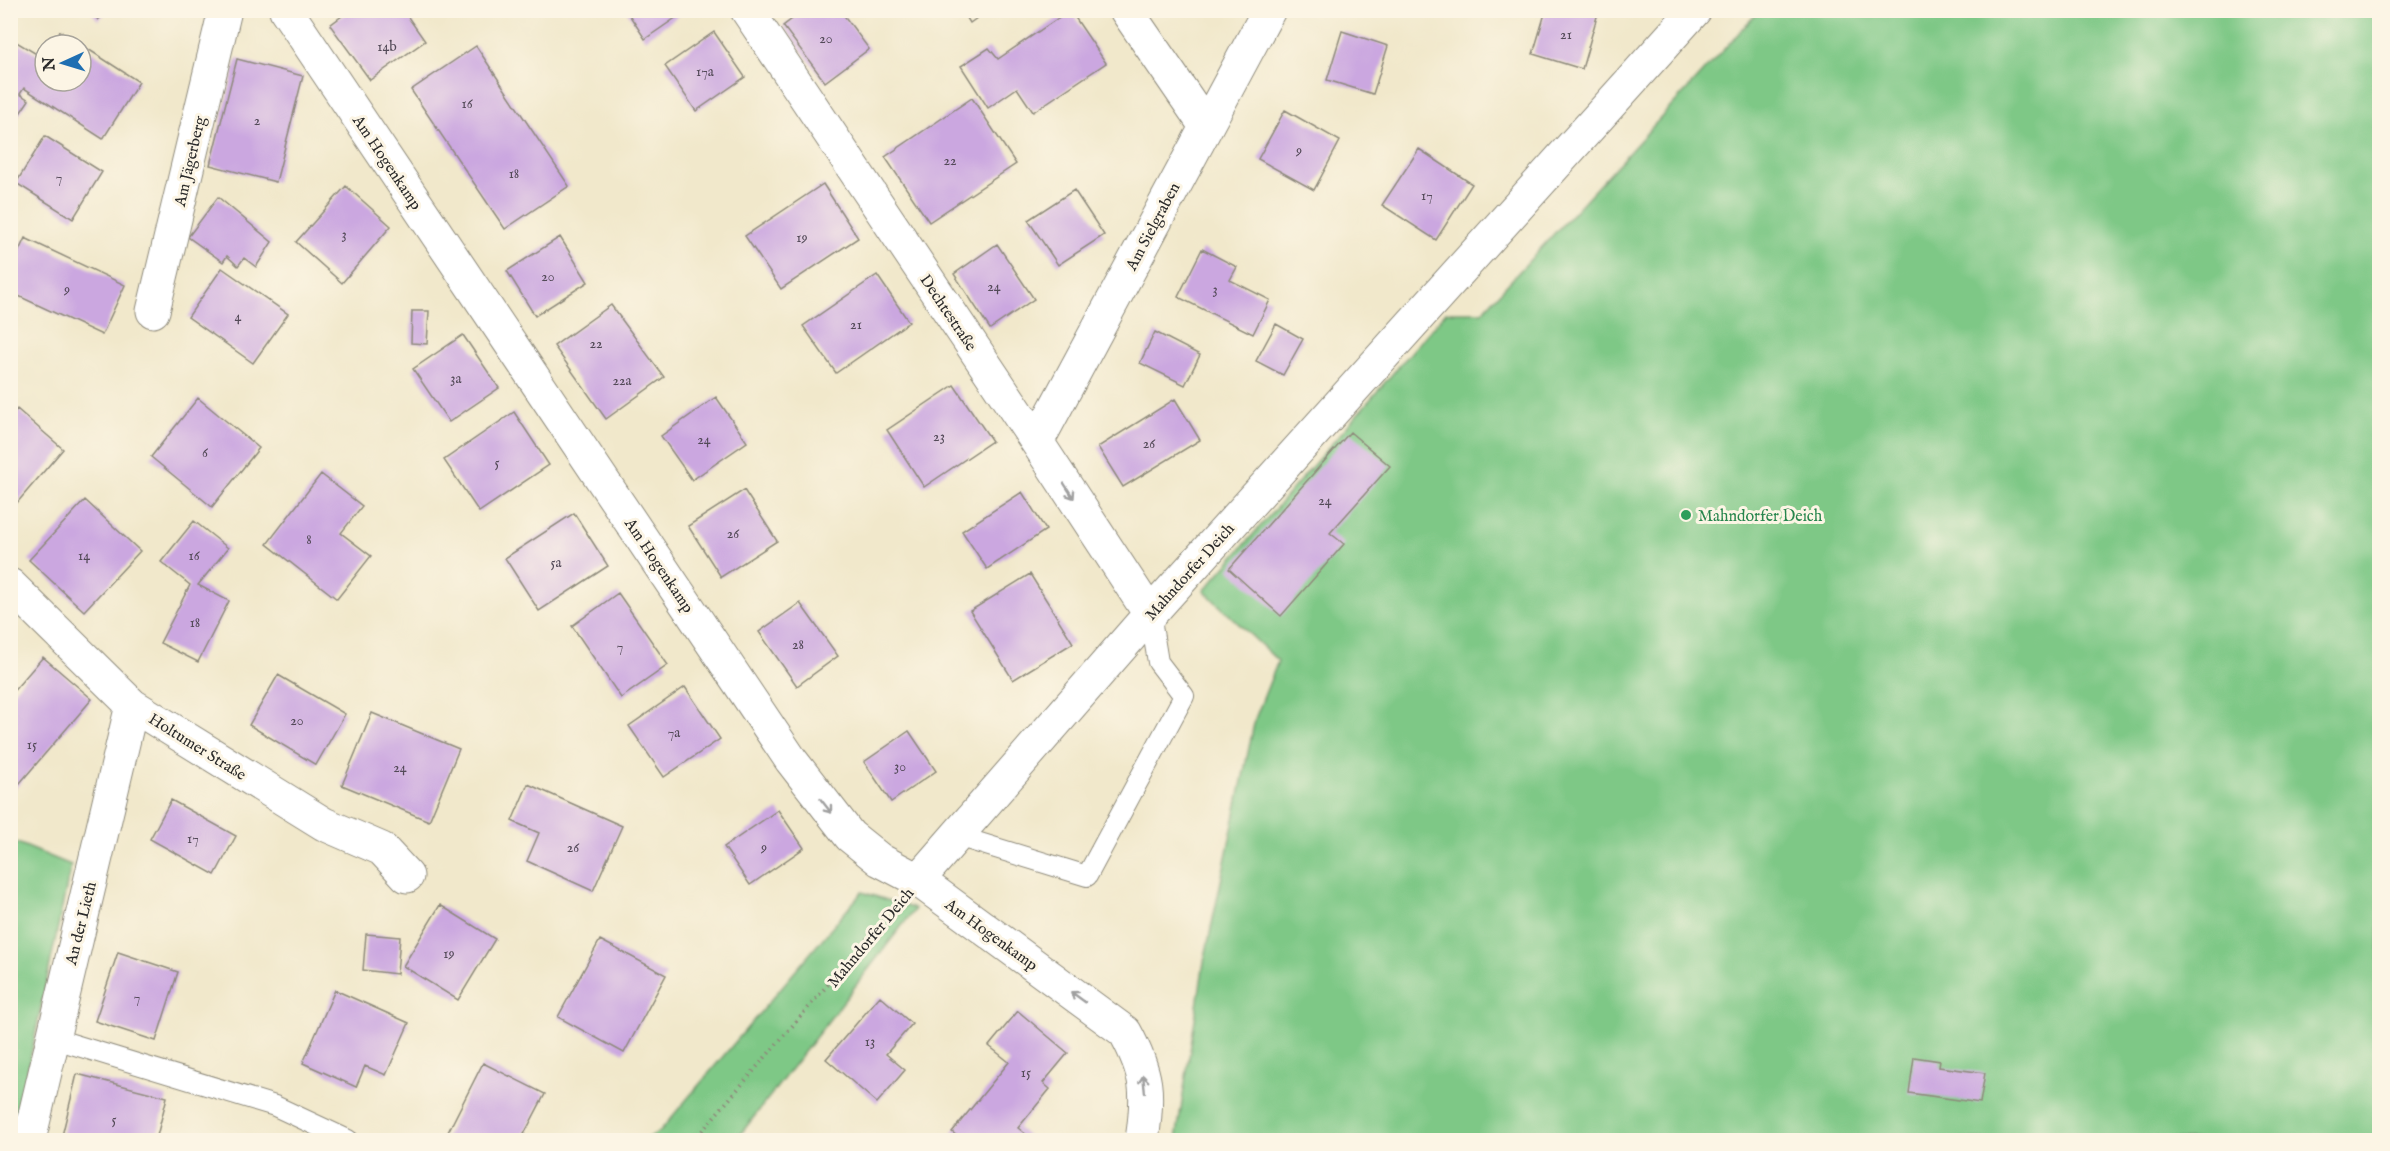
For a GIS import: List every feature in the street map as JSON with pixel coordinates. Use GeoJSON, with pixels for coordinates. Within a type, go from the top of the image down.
{"type":"FeatureCollection","features":[{"type":"Feature","properties":{"kind":"street","name":"Am Jägerberg"},"geometry":{"type":"LineString","coordinates":[[153,311],[225,10]]}},
{"type":"Feature","properties":{"kind":"street","name":"Am Hogenkamp"},"geometry":{"type":"LineString","coordinates":[[286,10],[790,760],[850,836],[880,860],[918,880],[1125,1032],[1142,1063],[1147,1107],[1142,1140]]}},
{"type":"Feature","properties":{"kind":"street","name":"Dechtestraße"},"geometry":{"type":"LineString","coordinates":[[747,10],[1150,614]]}},
{"type":"Feature","properties":{"kind":"street"},"geometry":{"type":"LineString","coordinates":[[1126,10],[1205,126]]}},
{"type":"Feature","properties":{"kind":"street","name":"Am Sielgraben"},"geometry":{"type":"LineString","coordinates":[[1037,442],[1269,10]]}},
{"type":"Feature","properties":{"kind":"street","name":"Mahndorfer Deich"},"geometry":{"type":"LineString","coordinates":[[918,880],[1150,614],[1695,10]]}},
{"type":"Feature","properties":{"kind":"street","name":"Holtumer Straße"},"geometry":{"type":"LineString","coordinates":[[10,585],[132,705],[324,824],[382,849],[407,876]]}},
{"type":"Feature","properties":{"kind":"street","name":"An der Lieth"},"geometry":{"type":"LineString","coordinates":[[29,1140],[132,705]]}},
{"type":"Feature","properties":{"kind":"lane"},"geometry":{"type":"LineString","coordinates":[[957,836],[1087,876],[1184,696],[1158,662],[1150,614]]}},
{"type":"Feature","properties":{"kind":"lane"},"geometry":{"type":"LineString","coordinates":[[52,1038],[275,1106],[348,1140]]}},
{"type":"Feature","properties":{"kind":"path","name":"Mahndorfer Deich"},"geometry":{"type":"LineString","coordinates":[[694,1140],[918,880]]}},
{"type":"Feature","properties":{"kind":"green space","name":"Mahndorfer Deich"},"geometry":{"type":"Polygon","coordinates":[[[1759,11],[2379,11],[2379,1140],[1176,1140],[1204,962],[1255,719],[1278,661],[1204,591],[1446,312],[1482,312],[1759,11]]]}},
{"type":"Feature","properties":{"kind":"green space"},"geometry":{"type":"Polygon","coordinates":[[[10,840],[71,865],[13,1140],[10,1140],[10,840]]]}},
{"type":"Feature","properties":{"kind":"green space"},"geometry":{"type":"Polygon","coordinates":[[[862,892],[915,909],[736,1140],[645,1140],[660,1131],[862,892]]]}},
{"type":"Feature","properties":{"kind":"building"},"geometry":{"type":"Polygon","coordinates":[[[90,10],[109,10],[98,20],[90,10]]]}},
{"type":"Feature","properties":{"kind":"building"},"geometry":{"type":"Polygon","coordinates":[[[350,10],[403,10],[425,41],[370,80],[330,25],[350,10]]]}},
{"type":"Feature","properties":{"kind":"building"},"geometry":{"type":"Polygon","coordinates":[[[626,10],[687,10],[645,39],[626,10]]]}},
{"type":"Feature","properties":{"kind":"building"},"geometry":{"type":"Polygon","coordinates":[[[804,10],[840,10],[869,49],[825,82],[783,26],[804,10]]]}},
{"type":"Feature","properties":{"kind":"building"},"geometry":{"type":"Polygon","coordinates":[[[962,10],[988,10],[970,23],[962,10]]]}},
{"type":"Feature","properties":{"kind":"building"},"geometry":{"type":"Polygon","coordinates":[[[1070,10],[1106,63],[1033,112],[1017,88],[988,108],[961,66],[989,48],[998,59],[1070,10]]]}},
{"type":"Feature","properties":{"kind":"building"},"geometry":{"type":"Polygon","coordinates":[[[1425,10],[1445,10],[1443,17],[1425,10]]]}},
{"type":"Feature","properties":{"kind":"building"},"geometry":{"type":"Polygon","coordinates":[[[1546,10],[1590,10],[1598,13],[1582,69],[1533,54],[1546,10]]]}},
{"type":"Feature","properties":{"kind":"building"},"geometry":{"type":"Polygon","coordinates":[[[1342,31],[1388,46],[1373,94],[1327,80],[1342,31]]]}},
{"type":"Feature","properties":{"kind":"building"},"geometry":{"type":"Polygon","coordinates":[[[714,32],[745,77],[696,111],[665,66],[714,32]]]}},
{"type":"Feature","properties":{"kind":"building"},"geometry":{"type":"Polygon","coordinates":[[[10,38],[33,52],[33,93],[93,93],[93,52],[139,82],[103,139],[24,88],[20,94],[29,100],[10,128],[10,38]]]}},
{"type":"Feature","properties":{"kind":"building"},"geometry":{"type":"Polygon","coordinates":[[[476,46],[569,186],[505,229],[411,90],[476,46]]]}},
{"type":"Feature","properties":{"kind":"building"},"geometry":{"type":"Polygon","coordinates":[[[237,59],[303,76],[276,182],[210,165],[237,59]]]}},
{"type":"Feature","properties":{"kind":"building"},"geometry":{"type":"Polygon","coordinates":[[[972,98],[1016,164],[929,222],[885,157],[972,98]]]}},
{"type":"Feature","properties":{"kind":"building"},"geometry":{"type":"Polygon","coordinates":[[[1285,110],[1340,141],[1314,190],[1258,159],[1285,110]]]}},
{"type":"Feature","properties":{"kind":"building"},"geometry":{"type":"Polygon","coordinates":[[[45,136],[102,172],[73,219],[16,183],[45,136]]]}},
{"type":"Feature","properties":{"kind":"building"},"geometry":{"type":"Polygon","coordinates":[[[1419,149],[1472,184],[1436,240],[1382,205],[1419,149]]]}},
{"type":"Feature","properties":{"kind":"building"},"geometry":{"type":"Polygon","coordinates":[[[823,184],[858,238],[781,289],[745,236],[823,184]]]}},
{"type":"Feature","properties":{"kind":"building"},"geometry":{"type":"Polygon","coordinates":[[[346,186],[391,226],[342,283],[296,242],[346,186]]]}},
{"type":"Feature","properties":{"kind":"building"},"geometry":{"type":"Polygon","coordinates":[[[1074,190],[1104,235],[1058,265],[1028,220],[1074,190]]]}},
{"type":"Feature","properties":{"kind":"building"},"geometry":{"type":"Polygon","coordinates":[[[218,197],[272,242],[256,267],[244,258],[238,266],[227,256],[223,262],[188,237],[218,197]]]}},
{"type":"Feature","properties":{"kind":"building"},"geometry":{"type":"Polygon","coordinates":[[[560,237],[588,282],[535,316],[507,271],[560,237]]]}},
{"type":"Feature","properties":{"kind":"building"},"geometry":{"type":"Polygon","coordinates":[[[25,238],[125,285],[102,335],[10,292],[10,270],[25,238]]]}},
{"type":"Feature","properties":{"kind":"building"},"geometry":{"type":"Polygon","coordinates":[[[997,244],[1034,299],[990,329],[954,274],[997,244]]]}},
{"type":"Feature","properties":{"kind":"building"},"geometry":{"type":"Polygon","coordinates":[[[1202,249],[1237,267],[1230,280],[1270,300],[1253,334],[1178,297],[1202,249]]]}},
{"type":"Feature","properties":{"kind":"building"},"geometry":{"type":"Polygon","coordinates":[[[222,268],[288,314],[253,363],[188,317],[222,268]]]}},
{"type":"Feature","properties":{"kind":"building"},"geometry":{"type":"Polygon","coordinates":[[[877,275],[909,322],[836,373],[803,326],[877,275]]]}},
{"type":"Feature","properties":{"kind":"building"},"geometry":{"type":"Polygon","coordinates":[[[611,305],[664,377],[606,419],[554,346],[611,305]]]}},
{"type":"Feature","properties":{"kind":"building"},"geometry":{"type":"Polygon","coordinates":[[[412,311],[429,311],[427,344],[411,343],[412,311]]]}},
{"type":"Feature","properties":{"kind":"building"},"geometry":{"type":"Polygon","coordinates":[[[1276,324],[1303,339],[1283,375],[1256,361],[1276,324]]]}},
{"type":"Feature","properties":{"kind":"building"},"geometry":{"type":"Polygon","coordinates":[[[1155,332],[1200,355],[1185,385],[1140,363],[1155,332]]]}},
{"type":"Feature","properties":{"kind":"building"},"geometry":{"type":"Polygon","coordinates":[[[463,335],[499,388],[449,422],[413,369],[463,335]]]}},
{"type":"Feature","properties":{"kind":"building"},"geometry":{"type":"Polygon","coordinates":[[[954,385],[992,441],[924,487],[887,430],[954,385]]]}},
{"type":"Feature","properties":{"kind":"building"},"geometry":{"type":"Polygon","coordinates":[[[716,397],[747,442],[692,480],[661,436],[716,397]]]}},
{"type":"Feature","properties":{"kind":"building"},"geometry":{"type":"Polygon","coordinates":[[[198,398],[259,448],[212,507],[151,457],[198,398]]]}},
{"type":"Feature","properties":{"kind":"building"},"geometry":{"type":"Polygon","coordinates":[[[1175,399],[1200,440],[1123,487],[1098,447],[1175,399]]]}},
{"type":"Feature","properties":{"kind":"building"},"geometry":{"type":"Polygon","coordinates":[[[17,409],[63,449],[10,511],[10,417],[17,409]]]}},
{"type":"Feature","properties":{"kind":"building"},"geometry":{"type":"Polygon","coordinates":[[[514,412],[549,465],[479,512],[444,460],[514,412]]]}},
{"type":"Feature","properties":{"kind":"building"},"geometry":{"type":"Polygon","coordinates":[[[1350,432],[1390,466],[1330,533],[1344,544],[1281,616],[1229,569],[1350,432]]]}},
{"type":"Feature","properties":{"kind":"building"},"geometry":{"type":"Polygon","coordinates":[[[321,474],[362,506],[341,533],[371,556],[337,599],[267,544],[321,474]]]}},
{"type":"Feature","properties":{"kind":"building"},"geometry":{"type":"Polygon","coordinates":[[[744,490],[777,541],[721,577],[688,526],[744,490]]]}},
{"type":"Feature","properties":{"kind":"building"},"geometry":{"type":"Polygon","coordinates":[[[1022,492],[1046,530],[987,569],[962,531],[1022,492]]]}},
{"type":"Feature","properties":{"kind":"building"},"geometry":{"type":"Polygon","coordinates":[[[85,500],[140,551],[84,611],[29,560],[85,500]]]}},
{"type":"Feature","properties":{"kind":"building"},"geometry":{"type":"Polygon","coordinates":[[[574,513],[608,566],[539,611],[505,558],[574,513]]]}},
{"type":"Feature","properties":{"kind":"building"},"geometry":{"type":"Polygon","coordinates":[[[194,521],[228,548],[198,585],[229,601],[198,662],[160,643],[190,585],[161,562],[194,521]]]}},
{"type":"Feature","properties":{"kind":"building"},"geometry":{"type":"Polygon","coordinates":[[[1030,574],[1073,643],[1013,680],[970,611],[1030,574]]]}},
{"type":"Feature","properties":{"kind":"building"},"geometry":{"type":"Polygon","coordinates":[[[618,593],[668,665],[621,698],[572,626],[618,593]]]}},
{"type":"Feature","properties":{"kind":"building"},"geometry":{"type":"Polygon","coordinates":[[[800,603],[838,656],[797,686],[759,632],[800,603]]]}},
{"type":"Feature","properties":{"kind":"building"},"geometry":{"type":"Polygon","coordinates":[[[43,657],[92,699],[13,791],[10,789],[10,695],[43,657]]]}},
{"type":"Feature","properties":{"kind":"building"},"geometry":{"type":"Polygon","coordinates":[[[278,675],[345,714],[316,765],[249,725],[278,675]]]}},
{"type":"Feature","properties":{"kind":"building"},"geometry":{"type":"Polygon","coordinates":[[[685,687],[720,739],[664,777],[629,726],[685,687]]]}},
{"type":"Feature","properties":{"kind":"building"},"geometry":{"type":"Polygon","coordinates":[[[372,713],[459,749],[429,821],[342,785],[372,713]]]}},
{"type":"Feature","properties":{"kind":"building"},"geometry":{"type":"Polygon","coordinates":[[[909,731],[936,771],[891,802],[864,762],[909,731]]]}},
{"type":"Feature","properties":{"kind":"building"},"geometry":{"type":"Polygon","coordinates":[[[528,784],[622,826],[593,891],[527,861],[539,833],[512,821],[528,784]]]}},
{"type":"Feature","properties":{"kind":"building"},"geometry":{"type":"Polygon","coordinates":[[[171,800],[236,836],[215,875],[150,839],[171,800]]]}},
{"type":"Feature","properties":{"kind":"building"},"geometry":{"type":"Polygon","coordinates":[[[778,810],[804,848],[750,885],[724,847],[778,810]]]}},
{"type":"Feature","properties":{"kind":"building"},"geometry":{"type":"Polygon","coordinates":[[[440,905],[495,939],[458,1000],[403,966],[440,905]]]}},
{"type":"Feature","properties":{"kind":"building"},"geometry":{"type":"Polygon","coordinates":[[[366,934],[400,937],[397,974],[363,970],[366,934]]]}},
{"type":"Feature","properties":{"kind":"building"},"geometry":{"type":"Polygon","coordinates":[[[600,940],[666,975],[624,1053],[558,1017],[600,940]]]}},
{"type":"Feature","properties":{"kind":"building"},"geometry":{"type":"Polygon","coordinates":[[[118,952],[178,972],[156,1041],[95,1021],[118,952]]]}},
{"type":"Feature","properties":{"kind":"building"},"geometry":{"type":"Polygon","coordinates":[[[335,990],[409,1023],[386,1075],[365,1066],[356,1087],[303,1063],[335,990]]]}},
{"type":"Feature","properties":{"kind":"building"},"geometry":{"type":"Polygon","coordinates":[[[880,996],[912,1024],[886,1054],[905,1070],[877,1103],[826,1059],[880,996]]]}},
{"type":"Feature","properties":{"kind":"building"},"geometry":{"type":"Polygon","coordinates":[[[1018,1011],[1068,1053],[1043,1083],[1050,1089],[1018,1128],[1033,1140],[962,1140],[952,1132],[1009,1062],[989,1046],[1018,1011]]]}},
{"type":"Feature","properties":{"kind":"building"},"geometry":{"type":"Polygon","coordinates":[[[1914,1057],[1940,1061],[1939,1067],[1985,1073],[1980,1103],[1909,1093],[1914,1057]]]}},
{"type":"Feature","properties":{"kind":"building"},"geometry":{"type":"Polygon","coordinates":[[[483,1063],[545,1094],[521,1140],[444,1140],[483,1063]]]}},
{"type":"Feature","properties":{"kind":"building"},"geometry":{"type":"Polygon","coordinates":[[[77,1074],[167,1097],[156,1140],[61,1140],[77,1074]]]}},
{"type":"Feature","properties":{"kind":"place","name":"Mahndorfer Deich"},"geometry":{"type":"Point","coordinates":[1686,515]}}]}
